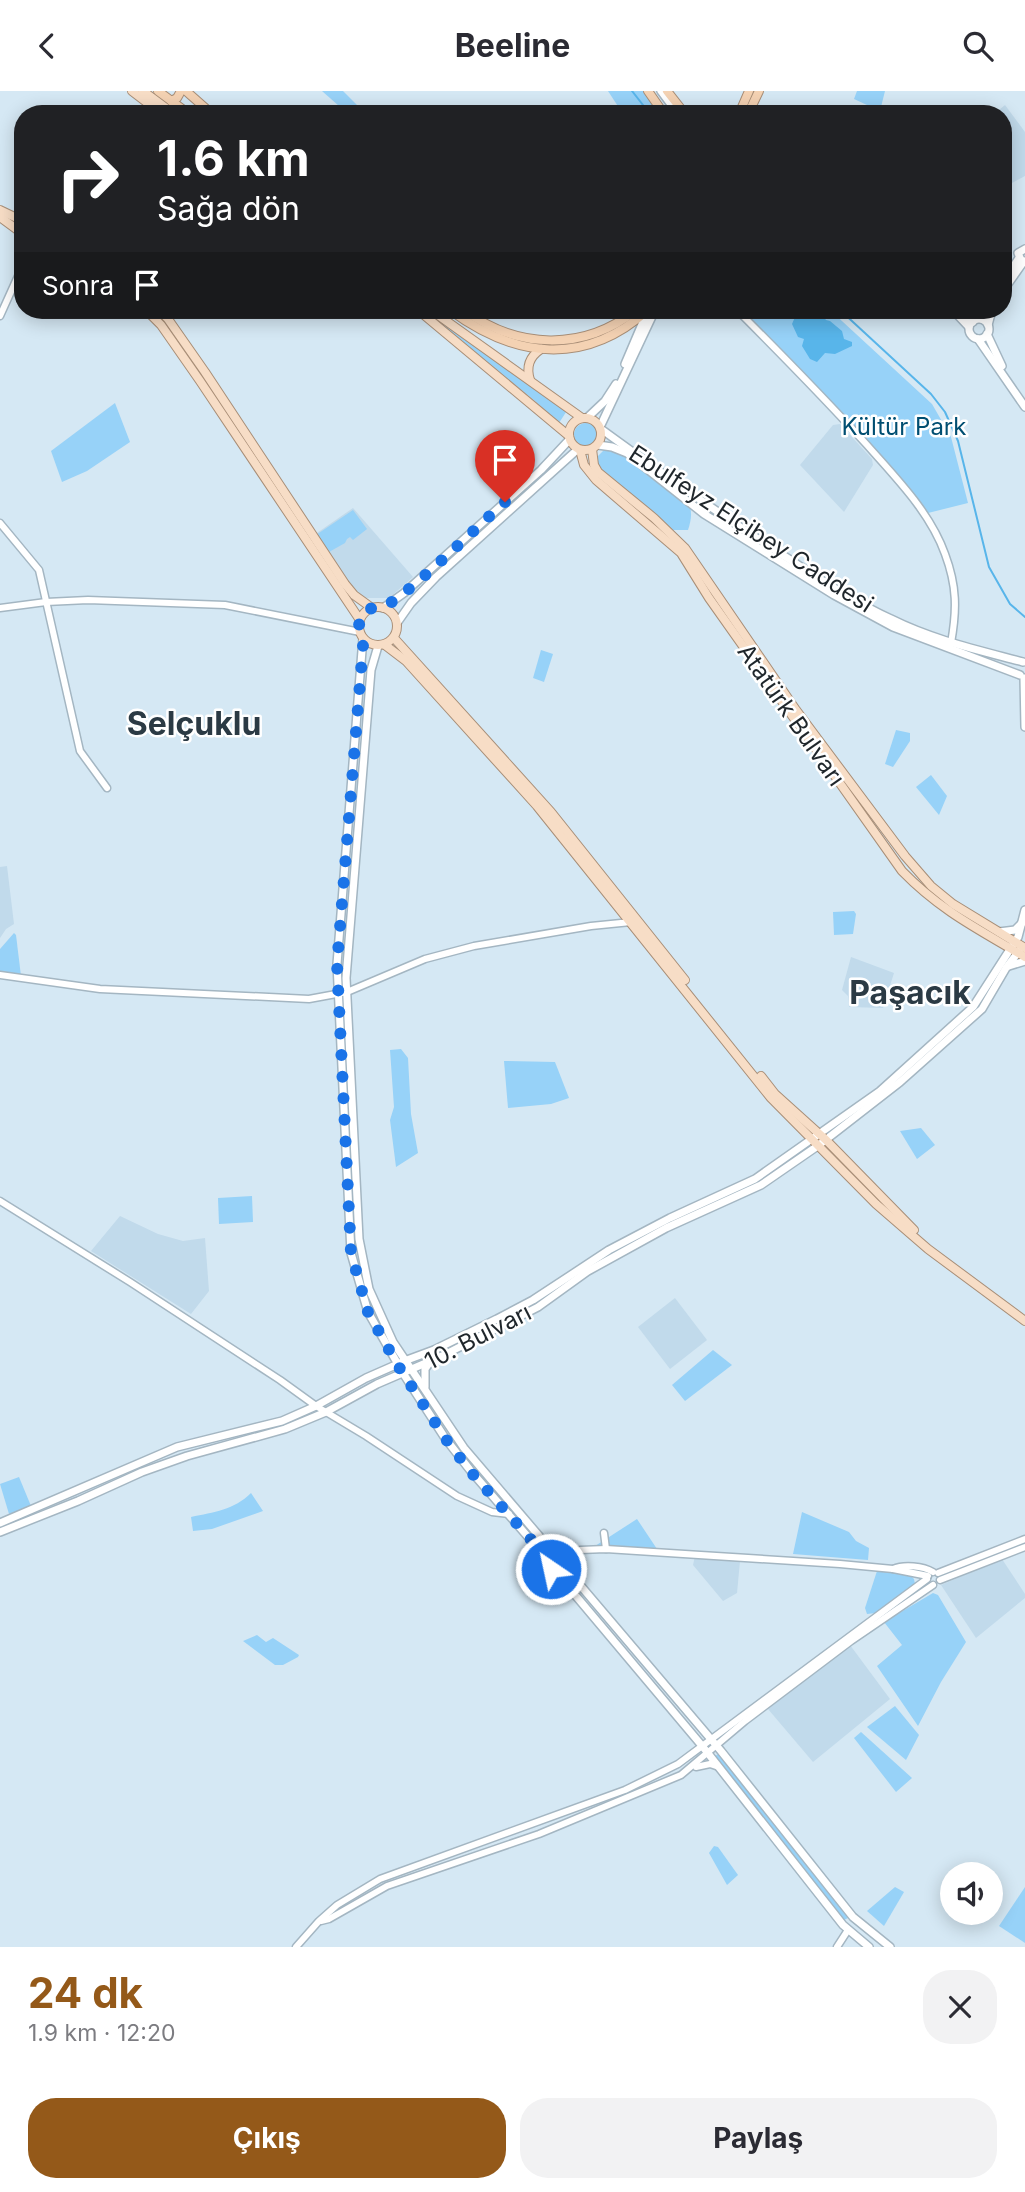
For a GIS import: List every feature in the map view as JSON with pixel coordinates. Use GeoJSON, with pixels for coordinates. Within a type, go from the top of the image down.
{"type":"FeatureCollection","features":[{"type":"Feature","properties":{"kind":"highway"},"geometry":{"type":"LineString","coordinates":[[171,100],[177,98],[181,91]]}},
{"type":"Feature","properties":{"kind":"highway"},"geometry":{"type":"LineString","coordinates":[[186,91],[202,105]]}},
{"type":"Feature","properties":{"kind":"highway"},"geometry":{"type":"LineString","coordinates":[[195,91],[202,105]]}},
{"type":"Feature","properties":{"kind":"highway"},"geometry":{"type":"LineString","coordinates":[[667,91],[678,105]]}},
{"type":"Feature","properties":{"kind":"highway"},"geometry":{"type":"LineString","coordinates":[[156,96],[171,100],[177,105]]}},
{"type":"Feature","properties":{"kind":"highway"},"geometry":{"type":"LineString","coordinates":[[463,319],[501,341],[541,349],[577,347],[598,341],[619,332],[636,319]]}},
{"type":"Feature","properties":{"kind":"highway"},"geometry":{"type":"LineString","coordinates":[[479,319],[503,333],[527,339],[558,341],[596,333],[624,319]]}},
{"type":"Feature","properties":{"kind":"main road"},"geometry":{"type":"LineString","coordinates":[[138,92],[156,96]]}},
{"type":"Feature","properties":{"kind":"main road"},"geometry":{"type":"LineString","coordinates":[[0,217],[14,228]]}},
{"type":"Feature","properties":{"kind":"main road"},"geometry":{"type":"LineString","coordinates":[[1012,277],[1023,260],[1019,252],[1025,249]]}},
{"type":"Feature","properties":{"kind":"main road"},"geometry":{"type":"LineString","coordinates":[[155,319],[200,380],[360,620],[337,964],[342,993],[359,1239],[369,1289],[393,1342],[464,1448],[714,1743],[853,1917],[890,1947]]}},
{"type":"Feature","properties":{"kind":"main road"},"geometry":{"type":"LineString","coordinates":[[168,319],[342,581],[354,595],[372,608],[383,608],[394,615],[397,623]]}},
{"type":"Feature","properties":{"kind":"main road"},"geometry":{"type":"LineString","coordinates":[[429,319],[569,437],[579,449]]}},
{"type":"Feature","properties":{"kind":"main road"},"geometry":{"type":"LineString","coordinates":[[444,319],[584,418],[595,421],[601,428]]}},
{"type":"Feature","properties":{"kind":"main road"},"geometry":{"type":"LineString","coordinates":[[383,608],[404,593],[541,470],[569,437],[571,426],[606,401],[614,389],[644,319]]}},
{"type":"Feature","properties":{"kind":"main road"},"geometry":{"type":"LineString","coordinates":[[558,1561],[509,1514],[470,1471],[397,1364],[368,1312],[351,1253],[342,993],[370,670],[382,645],[394,638],[397,623],[411,603],[436,577],[579,449],[595,447],[601,439],[601,428],[651,319]]}},
{"type":"Feature","properties":{"kind":"main road"},"geometry":{"type":"LineString","coordinates":[[968,319],[988,325]]}},
{"type":"Feature","properties":{"kind":"main road"},"geometry":{"type":"LineString","coordinates":[[970,319],[974,323]]}},
{"type":"Feature","properties":{"kind":"main road"},"geometry":{"type":"LineString","coordinates":[[977,319],[970,333],[978,339],[1025,407]]}},
{"type":"Feature","properties":{"kind":"main road"},"geometry":{"type":"LineString","coordinates":[[990,319],[988,334],[1000,363],[1025,398]]}},
{"type":"Feature","properties":{"kind":"main road"},"geometry":{"type":"LineString","coordinates":[[978,339],[988,334]]}},
{"type":"Feature","properties":{"kind":"main road"},"geometry":{"type":"LineString","coordinates":[[530,380],[528,365],[541,349]]}},
{"type":"Feature","properties":{"kind":"main road","name":"Ebulfeyz Elçibey Caddesi"},"geometry":{"type":"LineString","coordinates":[[601,428],[702,502],[837,590],[892,620],[951,643],[1024,661]]}},
{"type":"Feature","properties":{"kind":"main road","name":"Ebulfeyz Elçibey Caddesi"},"geometry":{"type":"LineString","coordinates":[[595,447],[612,447],[627,453],[726,529],[870,615],[930,642],[1023,677]]}},
{"type":"Feature","properties":{"kind":"main road","name":"Atatürk Bulvarı"},"geometry":{"type":"LineString","coordinates":[[595,447],[594,465],[598,472],[654,518],[691,555],[719,601],[796,710],[905,856],[941,894],[996,935]]}},
{"type":"Feature","properties":{"kind":"main road","name":"Atatürk Bulvarı"},"geometry":{"type":"LineString","coordinates":[[579,449],[584,465],[596,480],[681,553],[709,598],[902,871],[923,893],[945,910],[1021,950]]}},
{"type":"Feature","properties":{"kind":"main road"},"geometry":{"type":"LineString","coordinates":[[360,620],[372,608]]}},
{"type":"Feature","properties":{"kind":"main road"},"geometry":{"type":"LineString","coordinates":[[361,635],[368,643],[382,645],[406,661],[559,822],[775,1094],[876,1204],[928,1249],[1025,1321]]}},
{"type":"Feature","properties":{"kind":"main road"},"geometry":{"type":"LineString","coordinates":[[394,638],[521,784],[771,1098],[930,1245],[1025,1315]]}},
{"type":"Feature","properties":{"kind":"main road"},"geometry":{"type":"LineString","coordinates":[[1024,661],[1019,667],[1023,677],[1025,727]]}},
{"type":"Feature","properties":{"kind":"main road"},"geometry":{"type":"LineString","coordinates":[[1002,966],[1017,962],[1021,950],[1025,910]]}},
{"type":"Feature","properties":{"kind":"main road"},"geometry":{"type":"LineString","coordinates":[[1002,966],[996,935],[1015,930],[1023,923]]}},
{"type":"Feature","properties":{"kind":"main road"},"geometry":{"type":"LineString","coordinates":[[819,1140],[900,1082],[982,1009],[1002,966],[1021,950]]}},
{"type":"Feature","properties":{"kind":"main road","name":"10. Bulvarı"},"geometry":{"type":"LineString","coordinates":[[0,1523],[177,1447],[282,1421],[316,1406],[366,1378],[426,1354],[533,1300],[609,1250],[670,1218],[755,1179],[819,1140]]}},
{"type":"Feature","properties":{"kind":"main road","name":"10. Bulvarı"},"geometry":{"type":"LineString","coordinates":[[0,1532],[142,1472],[187,1456],[285,1429],[326,1412],[377,1384],[431,1361],[538,1307],[588,1271],[651,1236],[761,1185],[819,1140]]}},
{"type":"Feature","properties":{"kind":"main road"},"geometry":{"type":"LineString","coordinates":[[393,1342],[412,1355],[426,1354]]}},
{"type":"Feature","properties":{"kind":"main road"},"geometry":{"type":"LineString","coordinates":[[425,1387],[425,1369],[431,1361]]}},
{"type":"Feature","properties":{"kind":"main road"},"geometry":{"type":"LineString","coordinates":[[558,1561],[550,1567],[705,1750],[848,1930],[869,1947]]}},
{"type":"Feature","properties":{"kind":"street"},"geometry":{"type":"LineString","coordinates":[[0,316],[14,285]]}},
{"type":"Feature","properties":{"kind":"street"},"geometry":{"type":"LineString","coordinates":[[746,319],[855,432],[926,516],[945,552],[953,577],[957,614],[951,643]]}},
{"type":"Feature","properties":{"kind":"street"},"geometry":{"type":"LineString","coordinates":[[0,523],[39,570],[80,751],[107,788]]}},
{"type":"Feature","properties":{"kind":"street"},"geometry":{"type":"LineString","coordinates":[[0,608],[88,600],[225,605],[361,635]]}},
{"type":"Feature","properties":{"kind":"street"},"geometry":{"type":"LineString","coordinates":[[0,975],[100,989],[291,999],[342,993],[425,959],[474,946],[631,922]]}},
{"type":"Feature","properties":{"kind":"street"},"geometry":{"type":"LineString","coordinates":[[0,1201],[457,1496],[492,1512],[509,1514]]}},
{"type":"Feature","properties":{"kind":"street"},"geometry":{"type":"LineString","coordinates":[[604,1533],[606,1549]]}},
{"type":"Feature","properties":{"kind":"street"},"geometry":{"type":"LineString","coordinates":[[296,1947],[319,1921],[360,1889],[380,1879],[625,1790],[705,1750],[933,1577],[1025,1539]]}},
{"type":"Feature","properties":{"kind":"street"},"geometry":{"type":"LineString","coordinates":[[933,1577],[1025,1547]]}},
{"type":"Feature","properties":{"kind":"street"},"geometry":{"type":"LineString","coordinates":[[558,1561],[580,1550],[606,1549],[893,1569],[898,1566],[925,1568],[933,1577]]}},
{"type":"Feature","properties":{"kind":"street"},"geometry":{"type":"LineString","coordinates":[[691,1768],[705,1750]]}},
{"type":"Feature","properties":{"kind":"street"},"geometry":{"type":"LineString","coordinates":[[319,1921],[328,1919],[387,1886],[539,1834],[630,1797],[691,1768],[709,1764],[716,1766]]}},
{"type":"Feature","properties":{"kind":"street"},"geometry":{"type":"LineString","coordinates":[[837,1947],[848,1930]]}},
{"type":"Feature","properties":{"kind":"shaded area"},"geometry":{"type":"Polygon","coordinates":[[[1012,114],[1025,132],[1025,176],[1012,183],[1012,114]]]}},
{"type":"Feature","properties":{"kind":"shaded area"},"geometry":{"type":"Polygon","coordinates":[[[794,319],[825,319],[842,331],[844,339],[852,342],[852,346],[835,354],[825,353],[817,362],[810,359],[802,346],[804,339],[798,337],[792,324],[794,319]]]}},
{"type":"Feature","properties":{"kind":"shaded area"},"geometry":{"type":"Polygon","coordinates":[[[840,424],[872,459],[873,465],[844,512],[800,465],[833,425],[840,424]]]}},
{"type":"Feature","properties":{"kind":"shaded area"},"geometry":{"type":"Polygon","coordinates":[[[353,508],[413,577],[389,598],[364,598],[347,583],[314,535],[353,508]]]}},
{"type":"Feature","properties":{"kind":"shaded area"},"geometry":{"type":"Polygon","coordinates":[[[7,866],[14,924],[6,929],[0,938],[0,867],[7,866]]]}},
{"type":"Feature","properties":{"kind":"shaded area"},"geometry":{"type":"Polygon","coordinates":[[[851,957],[894,973],[883,1008],[849,1007],[848,996],[842,990],[851,957]]]}},
{"type":"Feature","properties":{"kind":"shaded area"},"geometry":{"type":"Polygon","coordinates":[[[120,1216],[158,1234],[183,1241],[205,1238],[209,1291],[191,1314],[91,1251],[120,1216]]]}},
{"type":"Feature","properties":{"kind":"shaded area"},"geometry":{"type":"Polygon","coordinates":[[[675,1298],[707,1340],[670,1369],[638,1327],[675,1298]]]}},
{"type":"Feature","properties":{"kind":"shaded area"},"geometry":{"type":"Polygon","coordinates":[[[695,1556],[740,1561],[737,1593],[723,1601],[693,1565],[695,1556]]]}},
{"type":"Feature","properties":{"kind":"shaded area"},"geometry":{"type":"Polygon","coordinates":[[[1002,1559],[1025,1598],[976,1638],[941,1585],[1002,1559]]]}},
{"type":"Feature","properties":{"kind":"shaded area"},"geometry":{"type":"Polygon","coordinates":[[[850,1645],[890,1699],[813,1762],[768,1709],[850,1645]]]}},
{"type":"Feature","properties":{"kind":"green space"},"geometry":{"type":"Polygon","coordinates":[[[322,91],[343,91],[357,105],[338,105],[322,91]]]}},
{"type":"Feature","properties":{"kind":"green space"},"geometry":{"type":"Polygon","coordinates":[[[608,91],[645,91],[654,105],[617,105],[608,91]]]}},
{"type":"Feature","properties":{"kind":"green space"},"geometry":{"type":"Polygon","coordinates":[[[857,91],[885,91],[882,105],[867,105],[854,99],[857,91]]]}},
{"type":"Feature","properties":{"kind":"green space"},"geometry":{"type":"Polygon","coordinates":[[[434,319],[440,319],[568,409],[559,423],[434,319]]]}},
{"type":"Feature","properties":{"kind":"green space","name":"Kültür Park"},"geometry":{"type":"Polygon","coordinates":[[[749,319],[840,319],[932,404],[951,437],[968,503],[928,513],[794,363],[749,319]]]}},
{"type":"Feature","properties":{"kind":"green space"},"geometry":{"type":"Polygon","coordinates":[[[115,403],[130,442],[87,471],[62,482],[51,451],[115,403]]]}},
{"type":"Feature","properties":{"kind":"green space"},"geometry":{"type":"Polygon","coordinates":[[[586,423],[594,427],[598,435],[594,443],[586,447],[578,443],[574,435],[578,427],[586,423]]]}},
{"type":"Feature","properties":{"kind":"green space"},"geometry":{"type":"Polygon","coordinates":[[[612,442],[685,497],[691,513],[688,530],[673,530],[599,469],[593,461],[612,442]]]}},
{"type":"Feature","properties":{"kind":"green space"},"geometry":{"type":"Polygon","coordinates":[[[353,510],[367,529],[353,540],[350,537],[329,552],[316,535],[353,510]]]}},
{"type":"Feature","properties":{"kind":"green space"},"geometry":{"type":"Polygon","coordinates":[[[541,650],[553,654],[544,682],[533,678],[541,650]]]}},
{"type":"Feature","properties":{"kind":"green space"},"geometry":{"type":"Polygon","coordinates":[[[896,730],[910,733],[910,741],[893,767],[885,764],[896,730]]]}},
{"type":"Feature","properties":{"kind":"green space"},"geometry":{"type":"Polygon","coordinates":[[[931,775],[947,796],[939,815],[916,787],[931,775]]]}},
{"type":"Feature","properties":{"kind":"green space"},"geometry":{"type":"Polygon","coordinates":[[[854,911],[856,914],[853,934],[834,935],[833,912],[854,911]]]}},
{"type":"Feature","properties":{"kind":"green space"},"geometry":{"type":"Polygon","coordinates":[[[14,933],[21,976],[18,977],[0,971],[0,949],[14,933]]]}},
{"type":"Feature","properties":{"kind":"green space"},"geometry":{"type":"Polygon","coordinates":[[[401,1049],[408,1058],[411,1114],[418,1153],[396,1167],[390,1120],[394,1107],[390,1050],[401,1049]]]}},
{"type":"Feature","properties":{"kind":"green space"},"geometry":{"type":"Polygon","coordinates":[[[504,1061],[555,1062],[569,1098],[551,1104],[508,1108],[504,1061]]]}},
{"type":"Feature","properties":{"kind":"green space"},"geometry":{"type":"Polygon","coordinates":[[[921,1128],[935,1145],[917,1159],[900,1131],[921,1128]]]}},
{"type":"Feature","properties":{"kind":"green space"},"geometry":{"type":"Polygon","coordinates":[[[252,1196],[253,1222],[219,1224],[218,1198],[252,1196]]]}},
{"type":"Feature","properties":{"kind":"green space"},"geometry":{"type":"Polygon","coordinates":[[[713,1350],[732,1365],[685,1401],[672,1385],[713,1350]]]}},
{"type":"Feature","properties":{"kind":"green space"},"geometry":{"type":"Polygon","coordinates":[[[19,1477],[31,1506],[9,1514],[0,1484],[19,1477]]]}},
{"type":"Feature","properties":{"kind":"green space"},"geometry":{"type":"Polygon","coordinates":[[[251,1493],[263,1511],[212,1529],[193,1531],[191,1517],[231,1507],[251,1493]]]}},
{"type":"Feature","properties":{"kind":"green space"},"geometry":{"type":"Polygon","coordinates":[[[802,1512],[849,1532],[856,1541],[869,1548],[868,1560],[793,1554],[802,1512]]]}},
{"type":"Feature","properties":{"kind":"green space"},"geometry":{"type":"Polygon","coordinates":[[[637,1519],[657,1549],[592,1548],[637,1519]]]}},
{"type":"Feature","properties":{"kind":"green space"},"geometry":{"type":"Polygon","coordinates":[[[877,1571],[909,1574],[915,1584],[876,1613],[867,1614],[865,1608],[877,1571]]]}},
{"type":"Feature","properties":{"kind":"green space"},"geometry":{"type":"Polygon","coordinates":[[[933,1593],[938,1595],[966,1642],[918,1726],[877,1666],[902,1645],[884,1622],[933,1593]]]}},
{"type":"Feature","properties":{"kind":"green space"},"geometry":{"type":"Polygon","coordinates":[[[257,1635],[266,1642],[273,1638],[299,1655],[298,1657],[283,1665],[275,1665],[243,1641],[257,1635]]]}},
{"type":"Feature","properties":{"kind":"green space"},"geometry":{"type":"Polygon","coordinates":[[[895,1706],[919,1735],[906,1760],[867,1727],[895,1706]]]}},
{"type":"Feature","properties":{"kind":"green space"},"geometry":{"type":"Polygon","coordinates":[[[861,1732],[912,1778],[896,1792],[854,1738],[861,1732]]]}},
{"type":"Feature","properties":{"kind":"green space"},"geometry":{"type":"Polygon","coordinates":[[[718,1754],[848,1918],[844,1920],[714,1757],[718,1754]]]}},
{"type":"Feature","properties":{"kind":"green space"},"geometry":{"type":"Polygon","coordinates":[[[714,1846],[718,1847],[738,1875],[727,1885],[709,1853],[714,1846]]]}},
{"type":"Feature","properties":{"kind":"green space"},"geometry":{"type":"Polygon","coordinates":[[[895,1887],[904,1892],[884,1926],[867,1911],[895,1887]]]}},
{"type":"Feature","properties":{"kind":"green space"},"geometry":{"type":"Polygon","coordinates":[[[1025,1887],[1025,1943],[999,1926],[1003,1925],[1003,1920],[1025,1887]]]}},
{"type":"Feature","properties":{"kind":"waterway"},"geometry":{"type":"LineString","coordinates":[[632,91],[643,105]]}},
{"type":"Feature","properties":{"kind":"waterway"},"geometry":{"type":"LineString","coordinates":[[850,319],[931,394],[945,412],[958,441],[989,567],[1010,604],[1025,617]]}},
{"type":"Feature","properties":{"kind":"district","name":"Selçuklu"},"geometry":{"type":"Point","coordinates":[194,724]}},
{"type":"Feature","properties":{"kind":"district","name":"Paşacık"},"geometry":{"type":"Point","coordinates":[910,993]}},
{"type":"Feature","properties":{"kind":"route"},"geometry":{"type":"LineString","coordinates":[[505,502],[404,593],[383,608],[376,607],[367,611],[360,620],[363,646],[337,964],[341,1063],[351,1253],[368,1312],[397,1364],[445,1438],[470,1471],[550,1561],[551,1569]]}}]}
